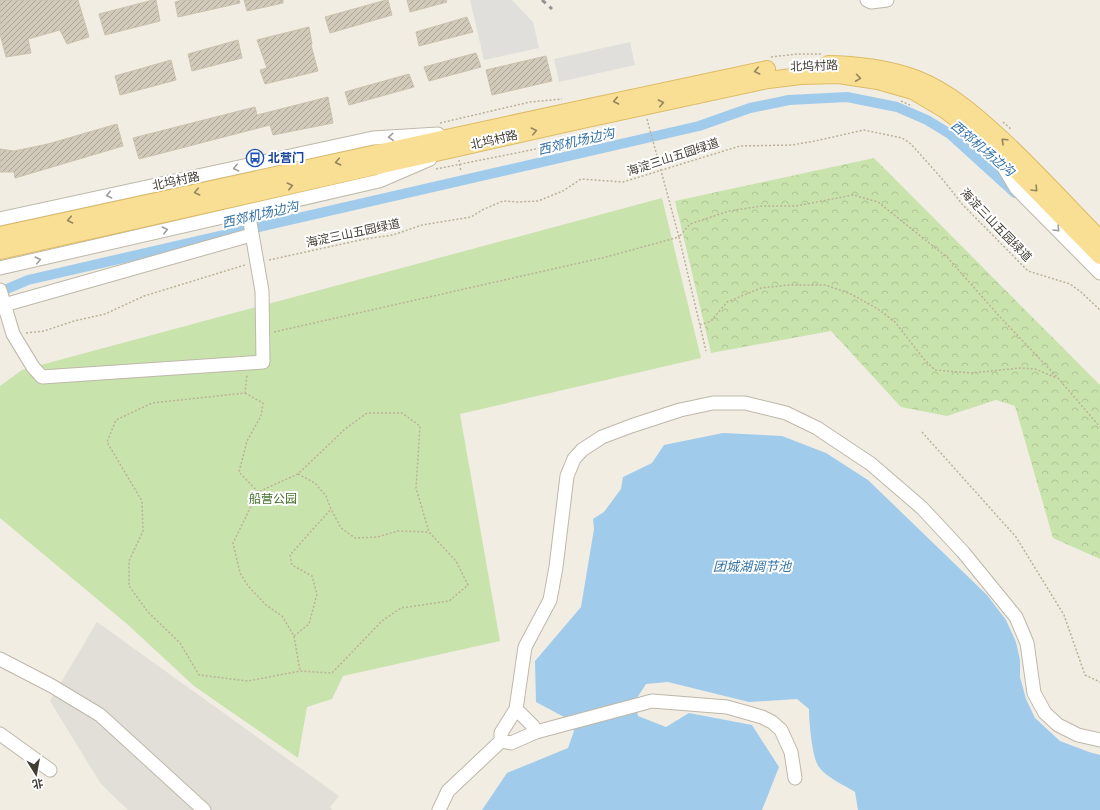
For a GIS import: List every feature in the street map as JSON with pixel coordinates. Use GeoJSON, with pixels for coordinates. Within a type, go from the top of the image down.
{"type":"FeatureCollection","features":[{"type":"Feature","properties":{"kind":"main road","name":"北坞村路"},"geometry":{"type":"LineString","coordinates":[[2,243],[472,132],[766,70],[799,65],[838,64],[879,69],[918,79],[954,99],[989,127],[1022,158],[1100,239]]}},
{"type":"Feature","properties":{"kind":"main road","name":"北坞村路"},"geometry":{"type":"LineString","coordinates":[[2,243],[456,154],[768,80],[801,76],[838,75],[878,81],[914,91],[945,110],[989,144],[1100,256]]}},
{"type":"Feature","properties":{"kind":"street"},"geometry":{"type":"LineString","coordinates":[[867,0],[871,2],[887,0]]}},
{"type":"Feature","properties":{"kind":"street","name":"北坞村路"},"geometry":{"type":"LineString","coordinates":[[0,219],[373,138],[472,132]]}},
{"type":"Feature","properties":{"kind":"street","name":"北坞村路"},"geometry":{"type":"LineString","coordinates":[[989,144],[1016,188],[1100,273]]}},
{"type":"Feature","properties":{"kind":"street","name":"北坞村路"},"geometry":{"type":"LineString","coordinates":[[0,268],[379,181],[456,154]]}},
{"type":"Feature","properties":{"kind":"street"},"geometry":{"type":"LineString","coordinates":[[248,211],[262,291],[263,362],[42,377],[33,367],[13,334],[1,300],[251,232]]}},
{"type":"Feature","properties":{"kind":"street"},"geometry":{"type":"LineString","coordinates":[[439,810],[448,791],[501,742],[502,733],[516,709],[525,646],[550,600],[556,567],[567,476],[574,459],[582,450],[602,437],[680,410],[713,403],[745,404],[786,413],[817,428],[871,464],[922,508],[963,552],[1016,617],[1027,643],[1034,694],[1045,713],[1058,725],[1078,735],[1100,740]]}},
{"type":"Feature","properties":{"kind":"street"},"geometry":{"type":"LineString","coordinates":[[0,659],[52,686],[100,715],[204,810]]}},
{"type":"Feature","properties":{"kind":"street"},"geometry":{"type":"LineString","coordinates":[[501,742],[511,743],[536,732],[652,701],[728,707],[762,717],[772,722],[781,730],[791,752],[795,778]]}},
{"type":"Feature","properties":{"kind":"street"},"geometry":{"type":"LineString","coordinates":[[516,709],[533,726],[536,732]]}},
{"type":"Feature","properties":{"kind":"street"},"geometry":{"type":"LineString","coordinates":[[0,734],[50,770]]}},
{"type":"Feature","properties":{"kind":"path"},"geometry":{"type":"LineString","coordinates":[[771,57],[797,54],[824,54]]}},
{"type":"Feature","properties":{"kind":"path"},"geometry":{"type":"LineString","coordinates":[[440,123],[530,102],[565,99]]}},
{"type":"Feature","properties":{"kind":"path"},"geometry":{"type":"LineString","coordinates":[[897,100],[912,106]]}},
{"type":"Feature","properties":{"kind":"path"},"geometry":{"type":"LineString","coordinates":[[646,117],[679,236],[706,351]]}},
{"type":"Feature","properties":{"kind":"path"},"geometry":{"type":"LineString","coordinates":[[1003,122],[1014,132]]}},
{"type":"Feature","properties":{"kind":"path","name":"海淀三山五园绿道"},"geometry":{"type":"LineString","coordinates":[[13,334],[44,331],[74,321],[105,314],[144,296],[256,262],[365,239],[393,235],[422,225],[471,217],[482,210],[503,201],[538,201],[563,191],[581,179],[624,182],[740,146],[792,145],[864,130],[902,138],[911,144],[962,204],[1028,271],[1070,284],[1100,310]]}},
{"type":"Feature","properties":{"kind":"path"},"geometry":{"type":"LineString","coordinates":[[430,170],[541,148],[582,134]]}},
{"type":"Feature","properties":{"kind":"path"},"geometry":{"type":"LineString","coordinates":[[456,154],[461,172]]}},
{"type":"Feature","properties":{"kind":"path"},"geometry":{"type":"LineString","coordinates":[[262,334],[590,261],[679,236],[690,224],[729,211],[762,206],[796,206],[853,195],[878,202],[948,258],[1001,318],[1058,378],[1100,427]]}},
{"type":"Feature","properties":{"kind":"path"},"geometry":{"type":"LineString","coordinates":[[700,325],[711,322],[727,302],[761,288],[789,285],[825,285],[849,293],[878,309],[895,322],[923,358],[935,370],[972,373],[1020,368],[1035,369],[1058,378]]}},
{"type":"Feature","properties":{"kind":"path"},"geometry":{"type":"LineString","coordinates":[[245,393],[248,363]]}},
{"type":"Feature","properties":{"kind":"path"},"geometry":{"type":"LineString","coordinates":[[258,492],[239,472],[247,441],[261,416],[263,403],[245,393],[152,403],[116,420],[107,442],[142,500],[143,531],[129,561],[129,586],[148,612],[180,643],[199,675],[248,681],[300,671],[332,673],[382,622],[401,608],[449,601],[468,585],[456,561],[429,532],[416,488],[420,426],[402,413],[367,413],[345,428],[298,474],[258,492],[233,543],[240,573],[248,586],[266,605],[282,616],[294,636],[300,671]]}},
{"type":"Feature","properties":{"kind":"path"},"geometry":{"type":"LineString","coordinates":[[922,432],[1016,537],[1064,615],[1085,675],[1100,682]]}},
{"type":"Feature","properties":{"kind":"path"},"geometry":{"type":"LineString","coordinates":[[298,474],[315,483],[326,496],[341,528],[355,538],[377,537],[398,531],[429,532]]}},
{"type":"Feature","properties":{"kind":"path"},"geometry":{"type":"LineString","coordinates":[[294,636],[309,624],[317,594],[312,576],[292,565],[290,555],[331,509]]}},
{"type":"Feature","properties":{"kind":"shaded area"},"geometry":{"type":"Polygon","coordinates":[[[470,0],[512,0],[533,22],[539,48],[484,60],[470,0]]]}},
{"type":"Feature","properties":{"kind":"shaded area"},"geometry":{"type":"Polygon","coordinates":[[[630,42],[635,65],[559,82],[554,59],[630,42]]]}},
{"type":"Feature","properties":{"kind":"shaded area"},"geometry":{"type":"Polygon","coordinates":[[[97,622],[339,796],[330,807],[332,810],[128,810],[101,784],[50,701],[97,622]]]}},
{"type":"Feature","properties":{"kind":"green space"},"geometry":{"type":"Polygon","coordinates":[[[874,158],[1100,385],[1100,559],[1053,538],[1015,406],[996,400],[947,416],[901,407],[831,331],[711,353],[675,201],[874,158]]]}},
{"type":"Feature","properties":{"kind":"green space","name":"船营公园"},"geometry":{"type":"Polygon","coordinates":[[[662,198],[701,358],[460,414],[500,641],[343,676],[332,699],[307,707],[298,758],[194,686],[127,624],[0,518],[0,386],[22,370],[662,198]]]}},
{"type":"Feature","properties":{"kind":"water","name":"团城湖调节池"},"geometry":{"type":"Polygon","coordinates":[[[723,433],[782,436],[826,453],[868,480],[987,595],[1006,620],[1016,642],[1020,660],[1020,677],[1026,699],[1035,718],[1060,741],[1100,755],[1100,810],[858,810],[855,792],[822,771],[819,767],[814,756],[810,730],[809,709],[797,699],[749,702],[668,682],[646,684],[635,701],[638,716],[666,727],[689,713],[752,725],[779,767],[762,810],[482,810],[507,773],[568,748],[574,731],[566,718],[536,702],[535,661],[581,607],[594,529],[593,519],[604,512],[621,489],[623,477],[652,463],[664,445],[723,433]]]}},
{"type":"Feature","properties":{"kind":"building"},"geometry":{"type":"Polygon","coordinates":[[[0,0],[78,0],[89,37],[67,44],[60,30],[28,39],[31,53],[6,57],[0,34],[0,0]]]}},
{"type":"Feature","properties":{"kind":"building"},"geometry":{"type":"Polygon","coordinates":[[[156,0],[160,21],[105,35],[99,14],[156,0]]]}},
{"type":"Feature","properties":{"kind":"building"},"geometry":{"type":"Polygon","coordinates":[[[182,0],[239,0],[240,3],[178,17],[175,2],[182,0]]]}},
{"type":"Feature","properties":{"kind":"building"},"geometry":{"type":"Polygon","coordinates":[[[244,0],[283,0],[283,3],[247,11],[244,0]]]}},
{"type":"Feature","properties":{"kind":"building"},"geometry":{"type":"Polygon","coordinates":[[[388,0],[392,15],[330,33],[325,17],[388,0]]]}},
{"type":"Feature","properties":{"kind":"building"},"geometry":{"type":"Polygon","coordinates":[[[407,0],[446,0],[447,2],[410,12],[407,0]]]}},
{"type":"Feature","properties":{"kind":"building"},"geometry":{"type":"Polygon","coordinates":[[[467,17],[473,32],[419,46],[416,32],[467,17]]]}},
{"type":"Feature","properties":{"kind":"building"},"geometry":{"type":"Polygon","coordinates":[[[309,27],[311,45],[318,71],[265,84],[260,70],[267,68],[257,40],[309,27]]]}},
{"type":"Feature","properties":{"kind":"building"},"geometry":{"type":"Polygon","coordinates":[[[238,40],[242,58],[192,71],[188,54],[238,40]]]}},
{"type":"Feature","properties":{"kind":"building"},"geometry":{"type":"Polygon","coordinates":[[[476,53],[481,67],[429,81],[424,67],[476,53]]]}},
{"type":"Feature","properties":{"kind":"building"},"geometry":{"type":"Polygon","coordinates":[[[546,56],[552,81],[492,95],[486,70],[546,56]]]}},
{"type":"Feature","properties":{"kind":"building"},"geometry":{"type":"Polygon","coordinates":[[[171,60],[176,80],[120,95],[115,76],[171,60]]]}},
{"type":"Feature","properties":{"kind":"building"},"geometry":{"type":"Polygon","coordinates":[[[409,74],[414,87],[349,105],[345,92],[409,74]]]}},
{"type":"Feature","properties":{"kind":"building"},"geometry":{"type":"Polygon","coordinates":[[[328,97],[333,123],[273,135],[270,125],[139,159],[133,138],[255,107],[257,115],[328,97]]]}},
{"type":"Feature","properties":{"kind":"building"},"geometry":{"type":"Polygon","coordinates":[[[117,124],[123,146],[15,178],[14,172],[0,172],[0,149],[14,151],[48,144],[117,124]]]}},
{"type":"Feature","properties":{"kind":"waterway","name":"西郊机场边沟"},"geometry":{"type":"LineString","coordinates":[[0,292],[28,280],[699,126],[750,108],[789,100],[847,97],[897,107],[927,120],[950,134],[1015,193]]}},
{"type":"Feature","properties":{"kind":"railway"},"geometry":{"type":"LineString","coordinates":[[542,0],[552,9]]}},
{"type":"Feature","properties":{"kind":"place","name":"北营门"},"geometry":{"type":"Point","coordinates":[255,158]}}]}
